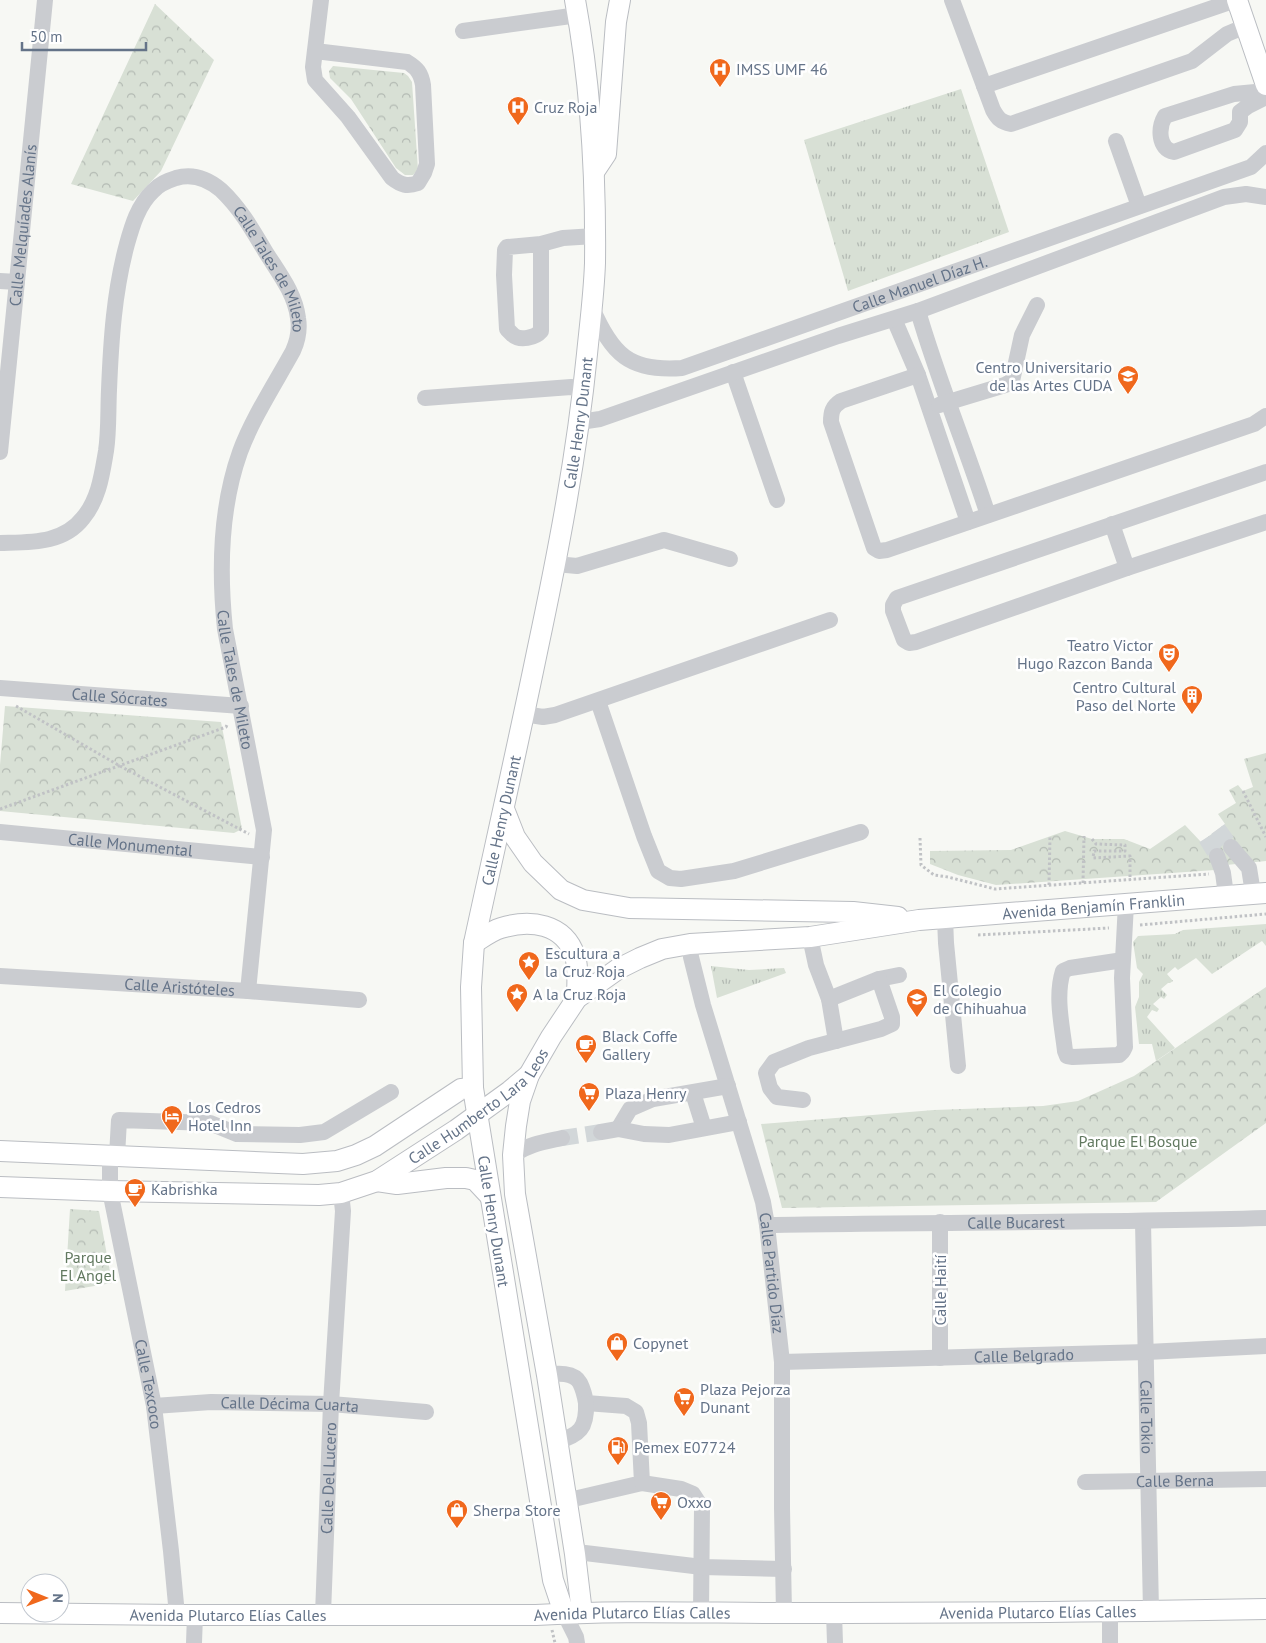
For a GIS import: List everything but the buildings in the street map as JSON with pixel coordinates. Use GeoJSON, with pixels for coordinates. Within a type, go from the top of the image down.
{"type":"FeatureCollection","features":[{"type":"Feature","properties":{"kind":"main road"},"geometry":{"type":"LineString","coordinates":[[594,172],[606,154],[616,22],[620,0]]}},
{"type":"Feature","properties":{"kind":"main road"},"geometry":{"type":"LineString","coordinates":[[1237,0],[1266,85]]}},
{"type":"Feature","properties":{"kind":"main road","name":"Calle Henry Dunant"},"geometry":{"type":"LineString","coordinates":[[573,1613],[553,1580],[490,1196],[473,1088],[471,987],[474,943],[556,564],[580,422],[592,308],[595,236],[594,172],[588,99],[576,8]]}},
{"type":"Feature","properties":{"kind":"main road"},"geometry":{"type":"LineString","coordinates":[[504,809],[515,837],[533,863],[561,890],[584,900],[629,908],[853,912],[919,920]]}},
{"type":"Feature","properties":{"kind":"main road","name":"Avenida Benjamín Franklin"},"geometry":{"type":"LineString","coordinates":[[919,920],[1260,893]]}},
{"type":"Feature","properties":{"kind":"main road","name":"Calle Humberto Lara Leos"},"geometry":{"type":"LineString","coordinates":[[0,1187],[319,1195],[341,1193],[377,1181],[456,1130],[510,1091],[529,1075],[577,998],[618,969],[640,958],[662,949],[690,944],[810,937],[919,920]]}},
{"type":"Feature","properties":{"kind":"main road"},"geometry":{"type":"LineString","coordinates":[[474,943],[499,928],[519,923],[536,923],[556,930],[568,942],[575,957],[578,974],[577,998]]}},
{"type":"Feature","properties":{"kind":"main road","name":"Calle Henry Dunant"},"geometry":{"type":"LineString","coordinates":[[529,1075],[520,1101],[513,1155],[515,1194],[547,1375],[574,1554],[573,1613]]}},
{"type":"Feature","properties":{"kind":"main road","name":"Calle Humberto Lara Leos"},"geometry":{"type":"LineString","coordinates":[[0,1152],[303,1164],[337,1161],[375,1146],[461,1088],[473,1088]]}},
{"type":"Feature","properties":{"kind":"main road"},"geometry":{"type":"LineString","coordinates":[[377,1181],[396,1184],[446,1178],[466,1178],[475,1180],[490,1196]]}},
{"type":"Feature","properties":{"kind":"main road","name":"Avenida Plutarco Elías Calles"},"geometry":{"type":"LineString","coordinates":[[0,1613],[536,1615],[573,1613],[834,1613],[1266,1609]]}},
{"type":"Feature","properties":{"kind":"street","name":"Calle Melquíades Alanís"},"geometry":{"type":"LineString","coordinates":[[0,452],[2,407],[17,282],[45,0]]}},
{"type":"Feature","properties":{"kind":"street"},"geometry":{"type":"LineString","coordinates":[[315,51],[406,62],[416,67],[421,75],[423,85],[427,164],[418,183],[410,186],[400,184],[392,178],[348,117],[315,80],[313,67],[321,0]]}},
{"type":"Feature","properties":{"kind":"street"},"geometry":{"type":"LineString","coordinates":[[952,0],[997,118],[1011,124],[1192,61],[1227,34],[1246,26]]}},
{"type":"Feature","properties":{"kind":"street"},"geometry":{"type":"LineString","coordinates":[[984,86],[1237,0]]}},
{"type":"Feature","properties":{"kind":"street"},"geometry":{"type":"LineString","coordinates":[[462,31],[576,8]]}},
{"type":"Feature","properties":{"kind":"street"},"geometry":{"type":"LineString","coordinates":[[1266,91],[1234,94],[1165,116],[1159,131],[1164,147],[1168,151],[1174,152],[1235,130],[1240,122],[1240,112],[1266,97]]}},
{"type":"Feature","properties":{"kind":"street"},"geometry":{"type":"LineString","coordinates":[[1116,141],[1139,206]]}},
{"type":"Feature","properties":{"kind":"street","name":"Calle Manuel Díaz H."},"geometry":{"type":"LineString","coordinates":[[592,308],[603,332],[614,348],[626,358],[642,366],[661,370],[682,368],[1251,167],[1266,153]]}},
{"type":"Feature","properties":{"kind":"street","name":"Calle Tales de Mileto"},"geometry":{"type":"LineString","coordinates":[[0,543],[40,542],[60,536],[73,529],[84,518],[101,481],[106,448],[116,296],[132,225],[141,206],[153,191],[166,181],[191,176],[207,180],[238,208],[287,286],[295,304],[299,329],[297,341],[240,452],[228,500],[222,560],[222,596],[225,629],[264,830],[248,991]]}},
{"type":"Feature","properties":{"kind":"street","name":"Calle Manuel Díaz H."},"geometry":{"type":"LineString","coordinates":[[580,422],[600,419],[838,336],[918,311],[1224,197],[1246,194],[1266,197]]}},
{"type":"Feature","properties":{"kind":"street"},"geometry":{"type":"LineString","coordinates":[[541,244],[541,332],[534,337],[517,337],[507,328],[504,275],[505,250],[507,247],[541,244],[563,238],[595,236]]}},
{"type":"Feature","properties":{"kind":"street"},"geometry":{"type":"LineString","coordinates":[[0,281],[17,282]]}},
{"type":"Feature","properties":{"kind":"street"},"geometry":{"type":"LineString","coordinates":[[930,408],[1006,385],[1012,381],[1022,335],[1037,305]]}},
{"type":"Feature","properties":{"kind":"street"},"geometry":{"type":"LineString","coordinates":[[918,311],[926,340],[972,465],[988,515]]}},
{"type":"Feature","properties":{"kind":"street"},"geometry":{"type":"LineString","coordinates":[[831,316],[838,336]]}},
{"type":"Feature","properties":{"kind":"street"},"geometry":{"type":"LineString","coordinates":[[894,319],[918,375],[968,522]]}},
{"type":"Feature","properties":{"kind":"street"},"geometry":{"type":"LineString","coordinates":[[907,347],[926,340]]}},
{"type":"Feature","properties":{"kind":"street"},"geometry":{"type":"LineString","coordinates":[[733,372],[777,500]]}},
{"type":"Feature","properties":{"kind":"street"},"geometry":{"type":"LineString","coordinates":[[918,375],[840,402],[834,406],[831,412],[831,422],[874,548],[879,551],[887,550],[1254,424],[1266,416]]}},
{"type":"Feature","properties":{"kind":"street"},"geometry":{"type":"LineString","coordinates":[[424,398],[571,387],[583,388]]}},
{"type":"Feature","properties":{"kind":"street"},"geometry":{"type":"LineString","coordinates":[[952,476],[972,465]]}},
{"type":"Feature","properties":{"kind":"street"},"geometry":{"type":"LineString","coordinates":[[1266,472],[897,598],[893,605],[893,611],[904,640],[916,642],[1127,568],[1266,522]]}},
{"type":"Feature","properties":{"kind":"street"},"geometry":{"type":"LineString","coordinates":[[1112,524],[1127,568]]}},
{"type":"Feature","properties":{"kind":"street"},"geometry":{"type":"LineString","coordinates":[[556,564],[577,566],[664,540],[730,560]]}},
{"type":"Feature","properties":{"kind":"street"},"geometry":{"type":"LineString","coordinates":[[524,714],[543,717],[555,715],[830,620]]}},
{"type":"Feature","properties":{"kind":"street","name":"Calle Sócrates"},"geometry":{"type":"LineString","coordinates":[[4,689],[240,706]]}},
{"type":"Feature","properties":{"kind":"street"},"geometry":{"type":"LineString","coordinates":[[598,701],[644,836],[658,871],[663,875],[670,878],[681,878],[734,871],[861,832]]}},
{"type":"Feature","properties":{"kind":"street","name":"Calle Monumental"},"geometry":{"type":"LineString","coordinates":[[0,832],[263,849]]}},
{"type":"Feature","properties":{"kind":"street"},"geometry":{"type":"LineString","coordinates":[[1226,895],[1223,873],[1224,851],[1249,868],[1260,893]]}},
{"type":"Feature","properties":{"kind":"street"},"geometry":{"type":"LineString","coordinates":[[1119,961],[1070,968],[1063,971],[1060,981],[1060,1014],[1067,1056],[1073,1058],[1120,1054],[1123,1051],[1126,1040],[1119,961],[1120,905]]}},
{"type":"Feature","properties":{"kind":"street"},"geometry":{"type":"LineString","coordinates":[[945,918],[958,1066]]}},
{"type":"Feature","properties":{"kind":"street"},"geometry":{"type":"LineString","coordinates":[[810,937],[816,965],[829,999],[836,1041]]}},
{"type":"Feature","properties":{"kind":"street","name":"Calle Partido Díaz"},"geometry":{"type":"LineString","coordinates":[[690,944],[691,957],[703,1005],[763,1202],[767,1225],[782,1362],[784,1613]]}},
{"type":"Feature","properties":{"kind":"street"},"geometry":{"type":"LineString","coordinates":[[829,999],[879,979],[899,975]]}},
{"type":"Feature","properties":{"kind":"street","name":"Calle Aristóteles"},"geometry":{"type":"LineString","coordinates":[[0,976],[248,991],[359,1000]]}},
{"type":"Feature","properties":{"kind":"street"},"geometry":{"type":"LineString","coordinates":[[803,1100],[777,1097],[770,1088],[766,1073],[774,1062],[809,1048],[881,1029],[892,1024],[892,1017],[879,979]]}},
{"type":"Feature","properties":{"kind":"street"},"geometry":{"type":"LineString","coordinates":[[618,1129],[630,1109],[653,1099],[728,1086]]}},
{"type":"Feature","properties":{"kind":"street","name":"Calle Texcoco"},"geometry":{"type":"LineString","coordinates":[[194,1643],[171,1551],[154,1406],[110,1191],[119,1120],[210,1123],[237,1134],[300,1135],[324,1132],[391,1092]]}},
{"type":"Feature","properties":{"kind":"street"},"geometry":{"type":"LineString","coordinates":[[693,1093],[704,1128]]}},
{"type":"Feature","properties":{"kind":"street"},"geometry":{"type":"LineString","coordinates":[[600,1132],[618,1129],[644,1134],[669,1135],[739,1122]]}},
{"type":"Feature","properties":{"kind":"street"},"geometry":{"type":"LineString","coordinates":[[513,1155],[534,1144],[562,1138]]}},
{"type":"Feature","properties":{"kind":"street","name":"Calle Del Lucero"},"geometry":{"type":"LineString","coordinates":[[323,1614],[331,1404],[343,1211],[341,1193]]}},
{"type":"Feature","properties":{"kind":"street","name":"Calle Bucarest"},"geometry":{"type":"LineString","coordinates":[[767,1225],[940,1222],[1143,1222],[1266,1218]]}},
{"type":"Feature","properties":{"kind":"street","name":"Calle Haití"},"geometry":{"type":"LineString","coordinates":[[940,1222],[940,1358]]}},
{"type":"Feature","properties":{"kind":"street","name":"Calle Tokio"},"geometry":{"type":"LineString","coordinates":[[1143,1222],[1151,1611]]}},
{"type":"Feature","properties":{"kind":"street","name":"Calle Belgrado"},"geometry":{"type":"LineString","coordinates":[[782,1362],[1147,1352],[1266,1346]]}},
{"type":"Feature","properties":{"kind":"street"},"geometry":{"type":"LineString","coordinates":[[547,1375],[558,1373],[570,1376],[580,1382],[586,1403],[587,1414],[584,1424],[579,1431],[568,1438],[556,1442]]}},
{"type":"Feature","properties":{"kind":"street","name":"Calle Décima Cuarta"},"geometry":{"type":"LineString","coordinates":[[154,1406],[210,1402],[331,1404],[426,1412]]}},
{"type":"Feature","properties":{"kind":"street"},"geometry":{"type":"LineString","coordinates":[[586,1403],[626,1406],[636,1412],[639,1423],[642,1483]]}},
{"type":"Feature","properties":{"kind":"street","name":"Calle Berna"},"geometry":{"type":"LineString","coordinates":[[1085,1482],[1266,1479]]}},
{"type":"Feature","properties":{"kind":"street"},"geometry":{"type":"LineString","coordinates":[[565,1501],[642,1483],[681,1489],[693,1494],[702,1508],[701,1613]]}},
{"type":"Feature","properties":{"kind":"street"},"geometry":{"type":"LineString","coordinates":[[574,1554],[585,1553],[702,1567],[784,1569]]}},
{"type":"Feature","properties":{"kind":"street"},"geometry":{"type":"LineString","coordinates":[[1110,1611],[1110,1643]]}},
{"type":"Feature","properties":{"kind":"street","name":"Calle Henry Dunant"},"geometry":{"type":"LineString","coordinates":[[573,1613],[577,1640]]}},
{"type":"Feature","properties":{"kind":"street"},"geometry":{"type":"LineString","coordinates":[[834,1613],[836,1643]]}},
{"type":"Feature","properties":{"kind":"path"},"geometry":{"type":"LineString","coordinates":[[4,689],[10,703],[263,849]]}},
{"type":"Feature","properties":{"kind":"path"},"geometry":{"type":"LineString","coordinates":[[0,809],[226,727],[240,706]]}},
{"type":"Feature","properties":{"kind":"path"},"geometry":{"type":"LineString","coordinates":[[1243,791],[1265,831],[1266,837]]}},
{"type":"Feature","properties":{"kind":"path"},"geometry":{"type":"LineString","coordinates":[[1049,885],[1050,836]]}},
{"type":"Feature","properties":{"kind":"path"},"geometry":{"type":"LineString","coordinates":[[1083,883],[1084,836]]}},
{"type":"Feature","properties":{"kind":"path"},"geometry":{"type":"LineString","coordinates":[[920,838],[921,865],[934,875],[995,889],[1223,873]]}},
{"type":"Feature","properties":{"kind":"path"},"geometry":{"type":"LineString","coordinates":[[1092,839],[1096,844],[1125,845],[1125,851],[1094,851],[1093,858],[1130,856],[1130,880]]}},
{"type":"Feature","properties":{"kind":"green space"},"geometry":{"type":"Polygon","coordinates":[[[155,4],[214,60],[161,171],[133,201],[71,184],[155,4]]]}},
{"type":"Feature","properties":{"kind":"green space"},"geometry":{"type":"Polygon","coordinates":[[[333,66],[404,73],[408,76],[412,82],[418,170],[413,175],[405,175],[396,168],[351,99],[330,78],[329,71],[333,66]]]}},
{"type":"Feature","properties":{"kind":"green space"},"geometry":{"type":"Polygon","coordinates":[[[961,89],[1009,232],[848,291],[804,140],[961,89]]]}},
{"type":"Feature","properties":{"kind":"green space"},"geometry":{"type":"Polygon","coordinates":[[[5,706],[221,722],[242,829],[234,833],[0,811],[0,765],[5,706]]]}},
{"type":"Feature","properties":{"kind":"green space"},"geometry":{"type":"Polygon","coordinates":[[[1266,753],[1266,861],[1216,866],[1215,870],[996,885],[958,875],[930,864],[930,851],[1011,850],[1065,831],[1092,839],[1124,839],[1150,849],[1185,825],[1201,842],[1225,824],[1218,814],[1236,803],[1229,790],[1238,785],[1243,791],[1253,787],[1244,759],[1266,753]]]}},
{"type":"Feature","properties":{"kind":"green space"},"geometry":{"type":"Polygon","coordinates":[[[1266,924],[1266,946],[1262,941],[1212,974],[1196,958],[1178,970],[1175,967],[1167,974],[1173,981],[1161,989],[1167,995],[1164,999],[1161,997],[1153,1004],[1159,1009],[1157,1012],[1152,1010],[1147,1017],[1175,1048],[1156,1061],[1152,1044],[1139,1044],[1135,1007],[1139,997],[1139,982],[1143,974],[1137,968],[1133,942],[1138,936],[1175,934],[1183,930],[1266,924]]]}},
{"type":"Feature","properties":{"kind":"green space"},"geometry":{"type":"Polygon","coordinates":[[[711,966],[749,970],[784,968],[786,973],[717,998],[711,966]]]}},
{"type":"Feature","properties":{"kind":"green space","name":"Parque El Bosque"},"geometry":{"type":"Polygon","coordinates":[[[1266,987],[1266,1123],[1156,1202],[782,1208],[761,1124],[934,1110],[1043,1106],[1078,1101],[1134,1076],[1266,987]]]}},
{"type":"Feature","properties":{"kind":"green space","name":"Parque El Angel"},"geometry":{"type":"Polygon","coordinates":[[[70,1209],[99,1211],[112,1283],[65,1291],[70,1209]]]}},
{"type":"Feature","properties":{"kind":"tunnel"},"geometry":{"type":"LineString","coordinates":[[1218,829],[1231,847]]}},
{"type":"Feature","properties":{"kind":"tunnel"},"geometry":{"type":"LineString","coordinates":[[1206,838],[1217,856]]}},
{"type":"Feature","properties":{"kind":"tunnel"},"geometry":{"type":"LineString","coordinates":[[562,1138],[601,1132]]}},
{"type":"Feature","properties":{"kind":"place","name":"IMSS UMF 46"},"geometry":{"type":"Point","coordinates":[720,88]}},
{"type":"Feature","properties":{"kind":"place","name":"Cruz Roja"},"geometry":{"type":"Point","coordinates":[518,126]}},
{"type":"Feature","properties":{"kind":"place","name":"Centro Universitario de las Artes CUDA"},"geometry":{"type":"Point","coordinates":[1128,395]}},
{"type":"Feature","properties":{"kind":"place","name":"Teatro Victor Hugo Razcon Banda"},"geometry":{"type":"Point","coordinates":[1169,673]}},
{"type":"Feature","properties":{"kind":"place","name":"Centro Cultural Paso del Norte"},"geometry":{"type":"Point","coordinates":[1192,715]}},
{"type":"Feature","properties":{"kind":"place","name":"Escultura a la Cruz Roja"},"geometry":{"type":"Point","coordinates":[529,981]}},
{"type":"Feature","properties":{"kind":"place","name":"A la Cruz Roja"},"geometry":{"type":"Point","coordinates":[517,1013]}},
{"type":"Feature","properties":{"kind":"place","name":"El Colegio de Chihuahua"},"geometry":{"type":"Point","coordinates":[917,1018]}},
{"type":"Feature","properties":{"kind":"place","name":"Black Coffe Gallery"},"geometry":{"type":"Point","coordinates":[586,1064]}},
{"type":"Feature","properties":{"kind":"place","name":"Plaza Henry"},"geometry":{"type":"Point","coordinates":[589,1112]}},
{"type":"Feature","properties":{"kind":"place","name":"Los Cedros Hotel Inn"},"geometry":{"type":"Point","coordinates":[172,1135]}},
{"type":"Feature","properties":{"kind":"place","name":"Kabrishka"},"geometry":{"type":"Point","coordinates":[135,1208]}},
{"type":"Feature","properties":{"kind":"place","name":"Copynet"},"geometry":{"type":"Point","coordinates":[617,1362]}},
{"type":"Feature","properties":{"kind":"place","name":"Plaza Pejorza Dunant"},"geometry":{"type":"Point","coordinates":[684,1417]}},
{"type":"Feature","properties":{"kind":"place","name":"Pemex E07724"},"geometry":{"type":"Point","coordinates":[618,1466]}},
{"type":"Feature","properties":{"kind":"place","name":"Oxxo"},"geometry":{"type":"Point","coordinates":[661,1521]}},
{"type":"Feature","properties":{"kind":"place","name":"Sherpa Store"},"geometry":{"type":"Point","coordinates":[457,1529]}}]}
